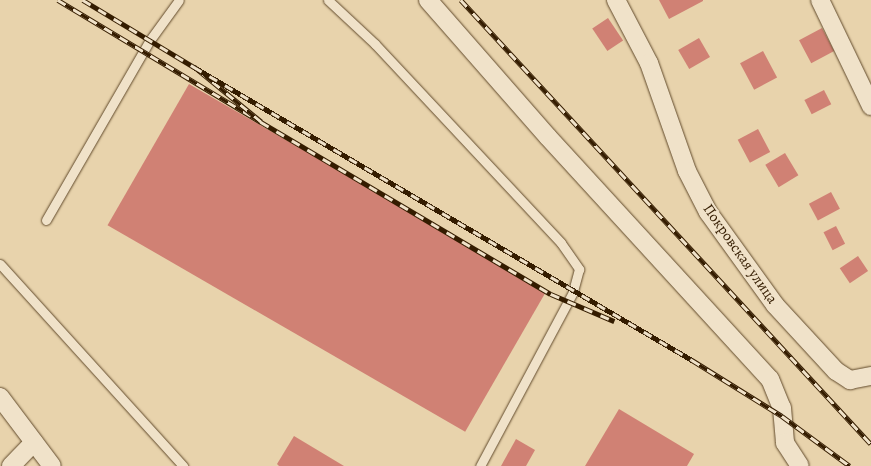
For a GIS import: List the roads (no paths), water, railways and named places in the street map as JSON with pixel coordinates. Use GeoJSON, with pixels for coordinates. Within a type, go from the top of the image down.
{"type":"FeatureCollection","features":[{"type":"Feature","properties":{"kind":"street"},"geometry":{"type":"LineString","coordinates":[[428,0],[548,137],[770,379],[782,408],[784,443],[800,466]]}},
{"type":"Feature","properties":{"kind":"street","name":"Покровская улица"},"geometry":{"type":"LineString","coordinates":[[616,0],[648,63],[688,171],[708,212],[774,305],[836,371],[850,380],[870,376]]}},
{"type":"Feature","properties":{"kind":"street"},"geometry":{"type":"LineString","coordinates":[[820,0],[871,106]]}},
{"type":"Feature","properties":{"kind":"street"},"geometry":{"type":"LineString","coordinates":[[0,397],[52,466]]}},
{"type":"Feature","properties":{"kind":"street"},"geometry":{"type":"LineString","coordinates":[[11,466],[34,442]]}},
{"type":"Feature","properties":{"kind":"lane"},"geometry":{"type":"LineString","coordinates":[[46,220],[150,40],[179,0]]}},
{"type":"Feature","properties":{"kind":"lane"},"geometry":{"type":"LineString","coordinates":[[328,0],[386,55],[561,243],[578,269],[573,292],[480,466]]}},
{"type":"Feature","properties":{"kind":"lane"},"geometry":{"type":"LineString","coordinates":[[0,264],[183,466]]}},
{"type":"Feature","properties":{"kind":"railway"},"geometry":{"type":"LineString","coordinates":[[58,0],[261,122],[194,67],[692,360],[782,416],[850,466]]}},
{"type":"Feature","properties":{"kind":"railway"},"geometry":{"type":"LineString","coordinates":[[83,0],[194,67]]}},
{"type":"Feature","properties":{"kind":"railway"},"geometry":{"type":"LineString","coordinates":[[461,0],[871,444]]}},
{"type":"Feature","properties":{"kind":"railway"},"geometry":{"type":"LineString","coordinates":[[261,122],[551,294],[614,321]]}}]}
